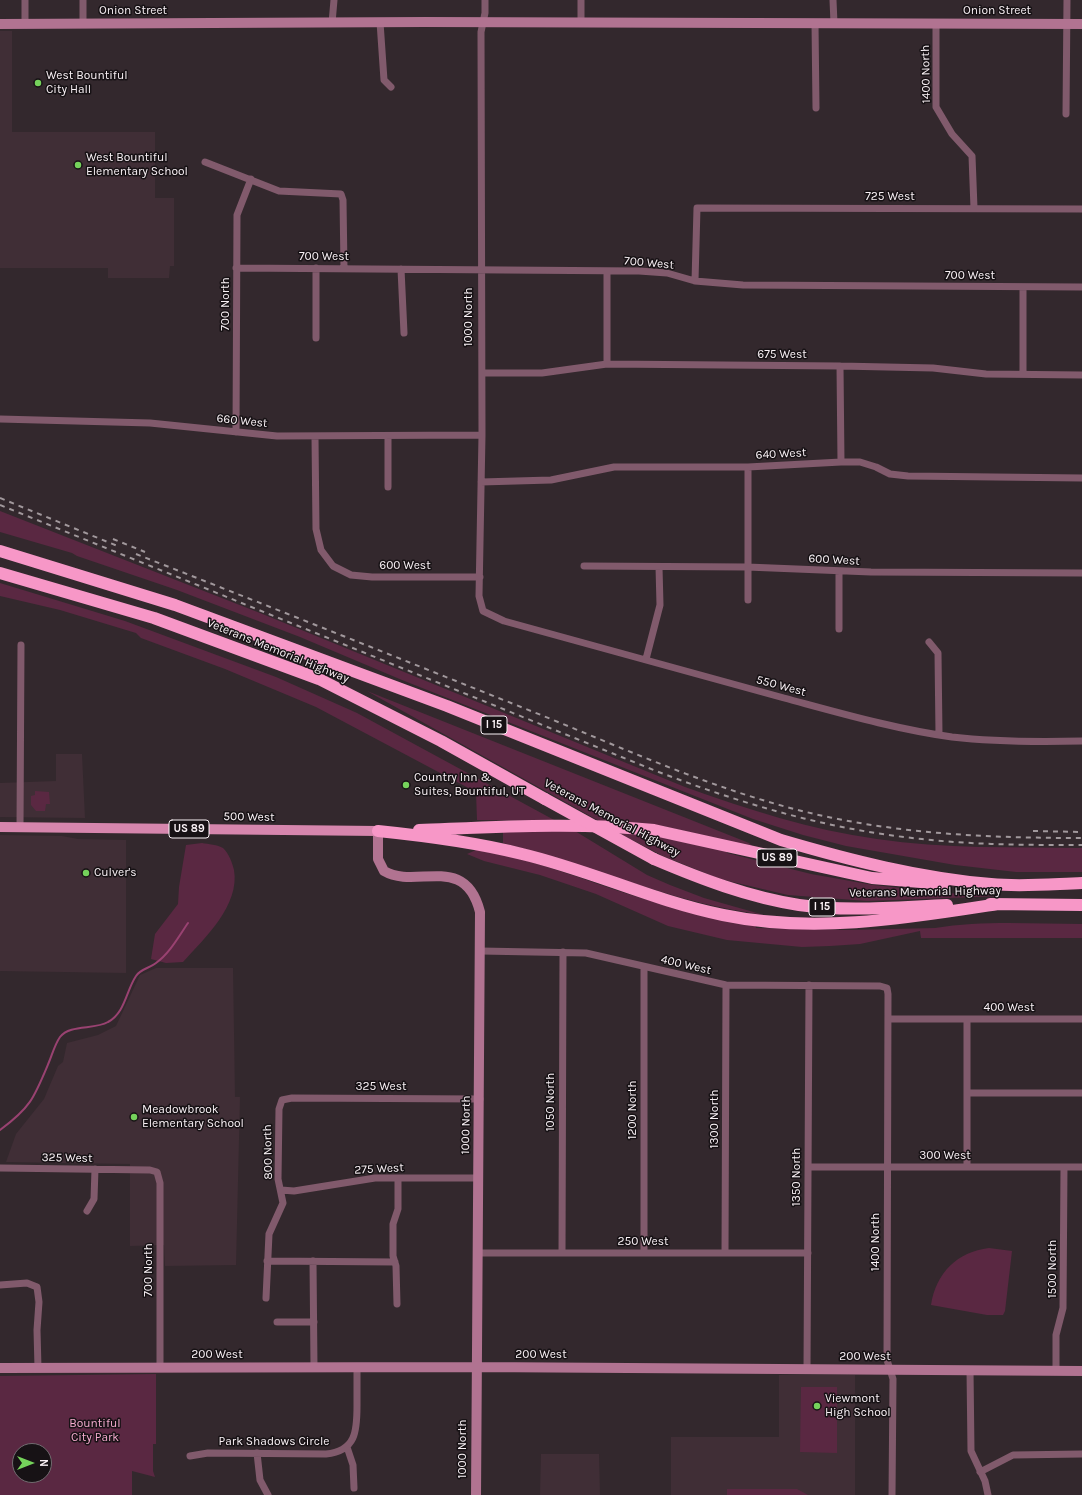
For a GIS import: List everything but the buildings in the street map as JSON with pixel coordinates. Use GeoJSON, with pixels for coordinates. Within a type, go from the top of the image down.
{"type":"FeatureCollection","features":[{"type":"Feature","properties":{"kind":"highway","name":"Veterans Memorial Highway"},"geometry":{"type":"LineString","coordinates":[[0,551],[175,605],[447,706],[781,840],[837,856],[893,869],[992,884],[1082,883]]}},
{"type":"Feature","properties":{"kind":"highway","name":"Veterans Memorial Highway"},"geometry":{"type":"LineString","coordinates":[[0,573],[154,618],[319,679],[441,741],[654,859],[707,881],[748,894],[799,905],[837,908],[998,904],[1082,905]]}},
{"type":"Feature","properties":{"kind":"highway","name":"US 89"},"geometry":{"type":"LineString","coordinates":[[378,831],[537,826],[619,826],[686,835],[766,856],[872,878],[940,884],[992,884]]}},
{"type":"Feature","properties":{"kind":"highway","name":"US 89"},"geometry":{"type":"LineString","coordinates":[[378,831],[454,840],[523,854],[664,899],[723,915],[759,920],[789,923],[831,923],[905,918],[998,904]]}},
{"type":"Feature","properties":{"kind":"main road","name":"500 West"},"geometry":{"type":"LineString","coordinates":[[0,827],[378,831]]}},
{"type":"Feature","properties":{"kind":"street"},"geometry":{"type":"LineString","coordinates":[[25,0],[25,24]]}},
{"type":"Feature","properties":{"kind":"street"},"geometry":{"type":"LineString","coordinates":[[83,0],[83,24]]}},
{"type":"Feature","properties":{"kind":"street"},"geometry":{"type":"LineString","coordinates":[[332,22],[334,0]]}},
{"type":"Feature","properties":{"kind":"street","name":"1000 North"},"geometry":{"type":"LineString","coordinates":[[483,611],[479,596],[482,436],[481,32],[485,0]]}},
{"type":"Feature","properties":{"kind":"street"},"geometry":{"type":"LineString","coordinates":[[581,0],[581,22]]}},
{"type":"Feature","properties":{"kind":"street"},"geometry":{"type":"LineString","coordinates":[[834,0],[834,23]]}},
{"type":"Feature","properties":{"kind":"street"},"geometry":{"type":"LineString","coordinates":[[1066,114],[1067,0]]}},
{"type":"Feature","properties":{"kind":"street","name":"Onion Street"},"geometry":{"type":"LineString","coordinates":[[0,24],[332,22],[1082,24]]}},
{"type":"Feature","properties":{"kind":"street"},"geometry":{"type":"LineString","coordinates":[[380,22],[384,80],[391,87]]}},
{"type":"Feature","properties":{"kind":"street"},"geometry":{"type":"LineString","coordinates":[[815,23],[816,108]]}},
{"type":"Feature","properties":{"kind":"street","name":"1400 North"},"geometry":{"type":"LineString","coordinates":[[936,23],[936,107],[952,134],[972,156],[974,208]]}},
{"type":"Feature","properties":{"kind":"street"},"geometry":{"type":"LineString","coordinates":[[205,162],[279,191],[341,194],[343,200],[344,268]]}},
{"type":"Feature","properties":{"kind":"street","name":"700 North"},"geometry":{"type":"LineString","coordinates":[[236,432],[237,215],[250,179]]}},
{"type":"Feature","properties":{"kind":"street","name":"725 West"},"geometry":{"type":"LineString","coordinates":[[695,282],[697,208],[1082,209]]}},
{"type":"Feature","properties":{"kind":"street","name":"700 West"},"geometry":{"type":"LineString","coordinates":[[236,268],[607,271],[667,273],[695,282],[743,285],[1082,287]]}},
{"type":"Feature","properties":{"kind":"street"},"geometry":{"type":"LineString","coordinates":[[316,268],[316,338]]}},
{"type":"Feature","properties":{"kind":"street"},"geometry":{"type":"LineString","coordinates":[[401,269],[404,333]]}},
{"type":"Feature","properties":{"kind":"street"},"geometry":{"type":"LineString","coordinates":[[607,271],[607,364]]}},
{"type":"Feature","properties":{"kind":"street"},"geometry":{"type":"LineString","coordinates":[[1023,287],[1023,374]]}},
{"type":"Feature","properties":{"kind":"street","name":"675 West"},"geometry":{"type":"LineString","coordinates":[[482,373],[542,373],[607,364],[933,368],[986,374],[1082,375]]}},
{"type":"Feature","properties":{"kind":"street"},"geometry":{"type":"LineString","coordinates":[[840,366],[841,462]]}},
{"type":"Feature","properties":{"kind":"street","name":"660 West"},"geometry":{"type":"LineString","coordinates":[[0,419],[144,423],[236,432],[315,437],[482,436]]}},
{"type":"Feature","properties":{"kind":"street","name":"600 West"},"geometry":{"type":"LineString","coordinates":[[315,437],[316,529],[321,550],[333,566],[351,575],[372,577],[480,577]]}},
{"type":"Feature","properties":{"kind":"street"},"geometry":{"type":"LineString","coordinates":[[388,437],[388,487]]}},
{"type":"Feature","properties":{"kind":"street","name":"640 West"},"geometry":{"type":"LineString","coordinates":[[481,482],[551,480],[614,467],[748,467],[841,462],[860,462],[876,467],[890,474],[908,476],[1082,478]]}},
{"type":"Feature","properties":{"kind":"street"},"geometry":{"type":"LineString","coordinates":[[748,467],[748,600]]}},
{"type":"Feature","properties":{"kind":"street","name":"600 West"},"geometry":{"type":"LineString","coordinates":[[584,566],[747,567],[871,572],[1082,573]]}},
{"type":"Feature","properties":{"kind":"street"},"geometry":{"type":"LineString","coordinates":[[646,659],[660,605],[659,567]]}},
{"type":"Feature","properties":{"kind":"street"},"geometry":{"type":"LineString","coordinates":[[839,571],[839,629]]}},
{"type":"Feature","properties":{"kind":"street","name":"550 West"},"geometry":{"type":"LineString","coordinates":[[483,611],[504,621],[907,730],[1017,742],[1082,742]]}},
{"type":"Feature","properties":{"kind":"street"},"geometry":{"type":"LineString","coordinates":[[929,642],[938,653],[939,734]]}},
{"type":"Feature","properties":{"kind":"street"},"geometry":{"type":"LineString","coordinates":[[20,827],[21,645]]}},
{"type":"Feature","properties":{"kind":"street","name":"1000 North"},"geometry":{"type":"LineString","coordinates":[[378,831],[378,859],[384,871],[395,876],[444,876],[459,882],[472,892],[480,912],[480,1099],[476,1495]]}},
{"type":"Feature","properties":{"kind":"street","name":"400 West"},"geometry":{"type":"LineString","coordinates":[[481,950],[586,953],[726,985],[880,986],[887,988]]}},
{"type":"Feature","properties":{"kind":"street","name":"1050 North"},"geometry":{"type":"LineString","coordinates":[[562,1253],[563,952]]}},
{"type":"Feature","properties":{"kind":"street","name":"1200 North"},"geometry":{"type":"LineString","coordinates":[[644,967],[644,1253]]}},
{"type":"Feature","properties":{"kind":"street","name":"1300 North"},"geometry":{"type":"LineString","coordinates":[[725,1253],[726,985]]}},
{"type":"Feature","properties":{"kind":"street","name":"1350 North"},"geometry":{"type":"LineString","coordinates":[[807,1369],[809,985]]}},
{"type":"Feature","properties":{"kind":"street","name":"1400 North"},"geometry":{"type":"LineString","coordinates":[[887,988],[887,1360],[893,1379],[892,1495]]}},
{"type":"Feature","properties":{"kind":"street","name":"400 West"},"geometry":{"type":"LineString","coordinates":[[888,1019],[1082,1019]]}},
{"type":"Feature","properties":{"kind":"street"},"geometry":{"type":"LineString","coordinates":[[967,1019],[967,1167]]}},
{"type":"Feature","properties":{"kind":"street"},"geometry":{"type":"LineString","coordinates":[[967,1092],[1082,1093]]}},
{"type":"Feature","properties":{"kind":"street","name":"325 West"},"geometry":{"type":"LineString","coordinates":[[282,1100],[292,1098],[480,1099]]}},
{"type":"Feature","properties":{"kind":"street","name":"800 North"},"geometry":{"type":"LineString","coordinates":[[266,1298],[269,1234],[283,1203],[278,1179],[278,1109],[282,1100]]}},
{"type":"Feature","properties":{"kind":"street","name":"300 West"},"geometry":{"type":"LineString","coordinates":[[808,1167],[1082,1167]]}},
{"type":"Feature","properties":{"kind":"street","name":"1500 North"},"geometry":{"type":"LineString","coordinates":[[1056,1371],[1056,1335],[1063,1308],[1064,1167]]}},
{"type":"Feature","properties":{"kind":"street","name":"325 West"},"geometry":{"type":"LineString","coordinates":[[0,1168],[150,1170],[157,1172]]}},
{"type":"Feature","properties":{"kind":"street"},"geometry":{"type":"LineString","coordinates":[[87,1211],[94,1199],[95,1169]]}},
{"type":"Feature","properties":{"kind":"street","name":"700 North"},"geometry":{"type":"LineString","coordinates":[[157,1172],[160,1183],[160,1368]]}},
{"type":"Feature","properties":{"kind":"street","name":"275 West"},"geometry":{"type":"LineString","coordinates":[[281,1190],[294,1191],[369,1178],[479,1178]]}},
{"type":"Feature","properties":{"kind":"street"},"geometry":{"type":"LineString","coordinates":[[397,1304],[393,1224],[398,1210],[398,1178]]}},
{"type":"Feature","properties":{"kind":"street","name":"250 West"},"geometry":{"type":"LineString","coordinates":[[478,1253],[808,1253]]}},
{"type":"Feature","properties":{"kind":"street"},"geometry":{"type":"LineString","coordinates":[[267,1261],[395,1262]]}},
{"type":"Feature","properties":{"kind":"street"},"geometry":{"type":"LineString","coordinates":[[313,1261],[314,1368]]}},
{"type":"Feature","properties":{"kind":"street"},"geometry":{"type":"LineString","coordinates":[[0,1285],[26,1283],[37,1287],[40,1302],[37,1330],[38,1368]]}},
{"type":"Feature","properties":{"kind":"street"},"geometry":{"type":"LineString","coordinates":[[277,1322],[314,1322]]}},
{"type":"Feature","properties":{"kind":"street","name":"200 West"},"geometry":{"type":"LineString","coordinates":[[0,1368],[477,1367],[1082,1371]]}},
{"type":"Feature","properties":{"kind":"street","name":"Park Shadows Circle"},"geometry":{"type":"LineString","coordinates":[[190,1456],[201,1453],[326,1454],[337,1452],[347,1447],[356,1431],[357,1368]]}},
{"type":"Feature","properties":{"kind":"street"},"geometry":{"type":"LineString","coordinates":[[970,1370],[970,1446],[985,1481],[988,1495]]}},
{"type":"Feature","properties":{"kind":"street"},"geometry":{"type":"LineString","coordinates":[[347,1447],[353,1465],[354,1488]]}},
{"type":"Feature","properties":{"kind":"street"},"geometry":{"type":"LineString","coordinates":[[257,1453],[260,1480],[268,1495]]}},
{"type":"Feature","properties":{"kind":"street"},"geometry":{"type":"LineString","coordinates":[[980,1472],[1013,1455],[1082,1454]]}},
{"type":"Feature","properties":{"kind":"shaded area","name":"West Bountiful Elementary School"},"geometry":{"type":"Polygon","coordinates":[[[0,31],[12,31],[12,132],[155,132],[155,198],[174,198],[174,266],[170,266],[169,278],[108,278],[108,268],[0,268],[0,31]]]}},
{"type":"Feature","properties":{"kind":"shaded area"},"geometry":{"type":"Polygon","coordinates":[[[56,754],[82,754],[85,818],[0,817],[0,783],[56,781],[56,754]]]}},
{"type":"Feature","properties":{"kind":"shaded area"},"geometry":{"type":"Polygon","coordinates":[[[0,835],[62,836],[78,839],[126,840],[126,973],[0,971],[0,835]]]}},
{"type":"Feature","properties":{"kind":"shaded area","name":"Meadowbrook Elementary School"},"geometry":{"type":"Polygon","coordinates":[[[156,968],[233,968],[235,1097],[240,1097],[236,1265],[165,1266],[164,1245],[130,1246],[130,1164],[6,1162],[16,1134],[44,1099],[58,1066],[63,1062],[67,1043],[98,1035],[116,1026],[140,975],[156,968]]]}},
{"type":"Feature","properties":{"kind":"shaded area","name":"Viewmont High School"},"geometry":{"type":"Polygon","coordinates":[[[779,1375],[855,1375],[855,1495],[671,1495],[671,1437],[779,1437],[779,1375]]]}},
{"type":"Feature","properties":{"kind":"shaded area"},"geometry":{"type":"Polygon","coordinates":[[[541,1454],[599,1454],[600,1495],[540,1495],[541,1454]]]}},
{"type":"Feature","properties":{"kind":"green space"},"geometry":{"type":"Polygon","coordinates":[[[0,511],[260,613],[685,787],[732,803],[780,818],[828,830],[877,839],[953,846],[1082,848],[1082,872],[1016,872],[955,865],[846,846],[803,835],[753,819],[402,680],[300,637],[177,590],[72,553],[0,532],[0,511]]]}},
{"type":"Feature","properties":{"kind":"green space"},"geometry":{"type":"Polygon","coordinates":[[[0,583],[125,621],[276,677],[357,713],[556,821],[477,820],[476,792],[316,707],[225,669],[141,638],[136,633],[60,610],[0,596],[0,583]]]}},
{"type":"Feature","properties":{"kind":"green space"},"geometry":{"type":"Polygon","coordinates":[[[367,691],[749,843],[753,847],[663,826],[599,821],[367,691]]]}},
{"type":"Feature","properties":{"kind":"green space"},"geometry":{"type":"Polygon","coordinates":[[[35,791],[49,792],[50,804],[46,804],[45,811],[36,811],[31,805],[31,796],[35,795],[35,791]]]}},
{"type":"Feature","properties":{"kind":"green space"},"geometry":{"type":"Polygon","coordinates":[[[503,831],[575,831],[647,875],[704,898],[764,915],[701,903],[503,843],[503,831]]]}},
{"type":"Feature","properties":{"kind":"green space"},"geometry":{"type":"Polygon","coordinates":[[[617,832],[645,834],[727,851],[727,853],[811,874],[873,885],[968,895],[1002,896],[867,901],[788,895],[720,879],[663,856],[617,832]]]}},
{"type":"Feature","properties":{"kind":"green space"},"geometry":{"type":"Polygon","coordinates":[[[202,843],[216,845],[223,848],[227,853],[234,870],[232,896],[219,920],[183,962],[166,963],[151,959],[155,934],[178,904],[179,887],[186,845],[202,843]]]}},
{"type":"Feature","properties":{"kind":"green space"},"geometry":{"type":"Polygon","coordinates":[[[476,850],[533,862],[641,898],[755,925],[756,928],[847,930],[935,928],[990,923],[1082,924],[1082,938],[921,938],[920,931],[860,944],[830,946],[802,947],[727,940],[668,926],[596,894],[540,875],[484,861],[467,854],[476,850]]]}},
{"type":"Feature","properties":{"kind":"green space"},"geometry":{"type":"Polygon","coordinates":[[[989,1248],[1012,1251],[1005,1311],[1003,1315],[987,1315],[931,1305],[938,1283],[950,1266],[967,1254],[989,1248]]]}},
{"type":"Feature","properties":{"kind":"green space","name":"Bountiful City Park"},"geometry":{"type":"Polygon","coordinates":[[[156,1374],[156,1444],[153,1444],[153,1471],[155,1477],[132,1471],[132,1495],[0,1495],[0,1376],[156,1374]]]}},
{"type":"Feature","properties":{"kind":"green space"},"geometry":{"type":"Polygon","coordinates":[[[801,1387],[837,1387],[837,1453],[800,1452],[801,1387]]]}},
{"type":"Feature","properties":{"kind":"green space"},"geometry":{"type":"Polygon","coordinates":[[[727,1489],[797,1489],[808,1495],[727,1495],[727,1489]]]}},
{"type":"Feature","properties":{"kind":"waterway"},"geometry":{"type":"LineString","coordinates":[[0,1130],[19,1115],[30,1101],[39,1085],[60,1037],[70,1030],[96,1026],[108,1022],[114,1018],[122,1007],[138,974],[154,965],[166,954],[188,923]]}},
{"type":"Feature","properties":{"kind":"railway"},"geometry":{"type":"LineString","coordinates":[[0,498],[120,547]]}},
{"type":"Feature","properties":{"kind":"railway"},"geometry":{"type":"LineString","coordinates":[[0,505],[656,771],[754,805],[820,822],[888,835],[982,844],[1082,845]]}},
{"type":"Feature","properties":{"kind":"railway"},"geometry":{"type":"LineString","coordinates":[[113,539],[145,552]]}},
{"type":"Feature","properties":{"kind":"railway"},"geometry":{"type":"LineString","coordinates":[[136,554],[541,715],[650,760],[724,788],[762,800],[838,819],[898,829],[990,836],[1082,838]]}},
{"type":"Feature","properties":{"kind":"railway"},"geometry":{"type":"LineString","coordinates":[[1033,831],[1082,832]]}},
{"type":"Feature","properties":{"kind":"place","name":"West Bountiful City Hall"},"geometry":{"type":"Point","coordinates":[38,83]}},
{"type":"Feature","properties":{"kind":"place","name":"West Bountiful Elementary School"},"geometry":{"type":"Point","coordinates":[78,165]}},
{"type":"Feature","properties":{"kind":"place","name":"Country Inn & Suites, Bountiful, UT"},"geometry":{"type":"Point","coordinates":[406,785]}},
{"type":"Feature","properties":{"kind":"place","name":"Culver's"},"geometry":{"type":"Point","coordinates":[86,873]}},
{"type":"Feature","properties":{"kind":"place","name":"Meadowbrook Elementary School"},"geometry":{"type":"Point","coordinates":[134,1117]}},
{"type":"Feature","properties":{"kind":"place","name":"Viewmont High School"},"geometry":{"type":"Point","coordinates":[817,1406]}}]}
